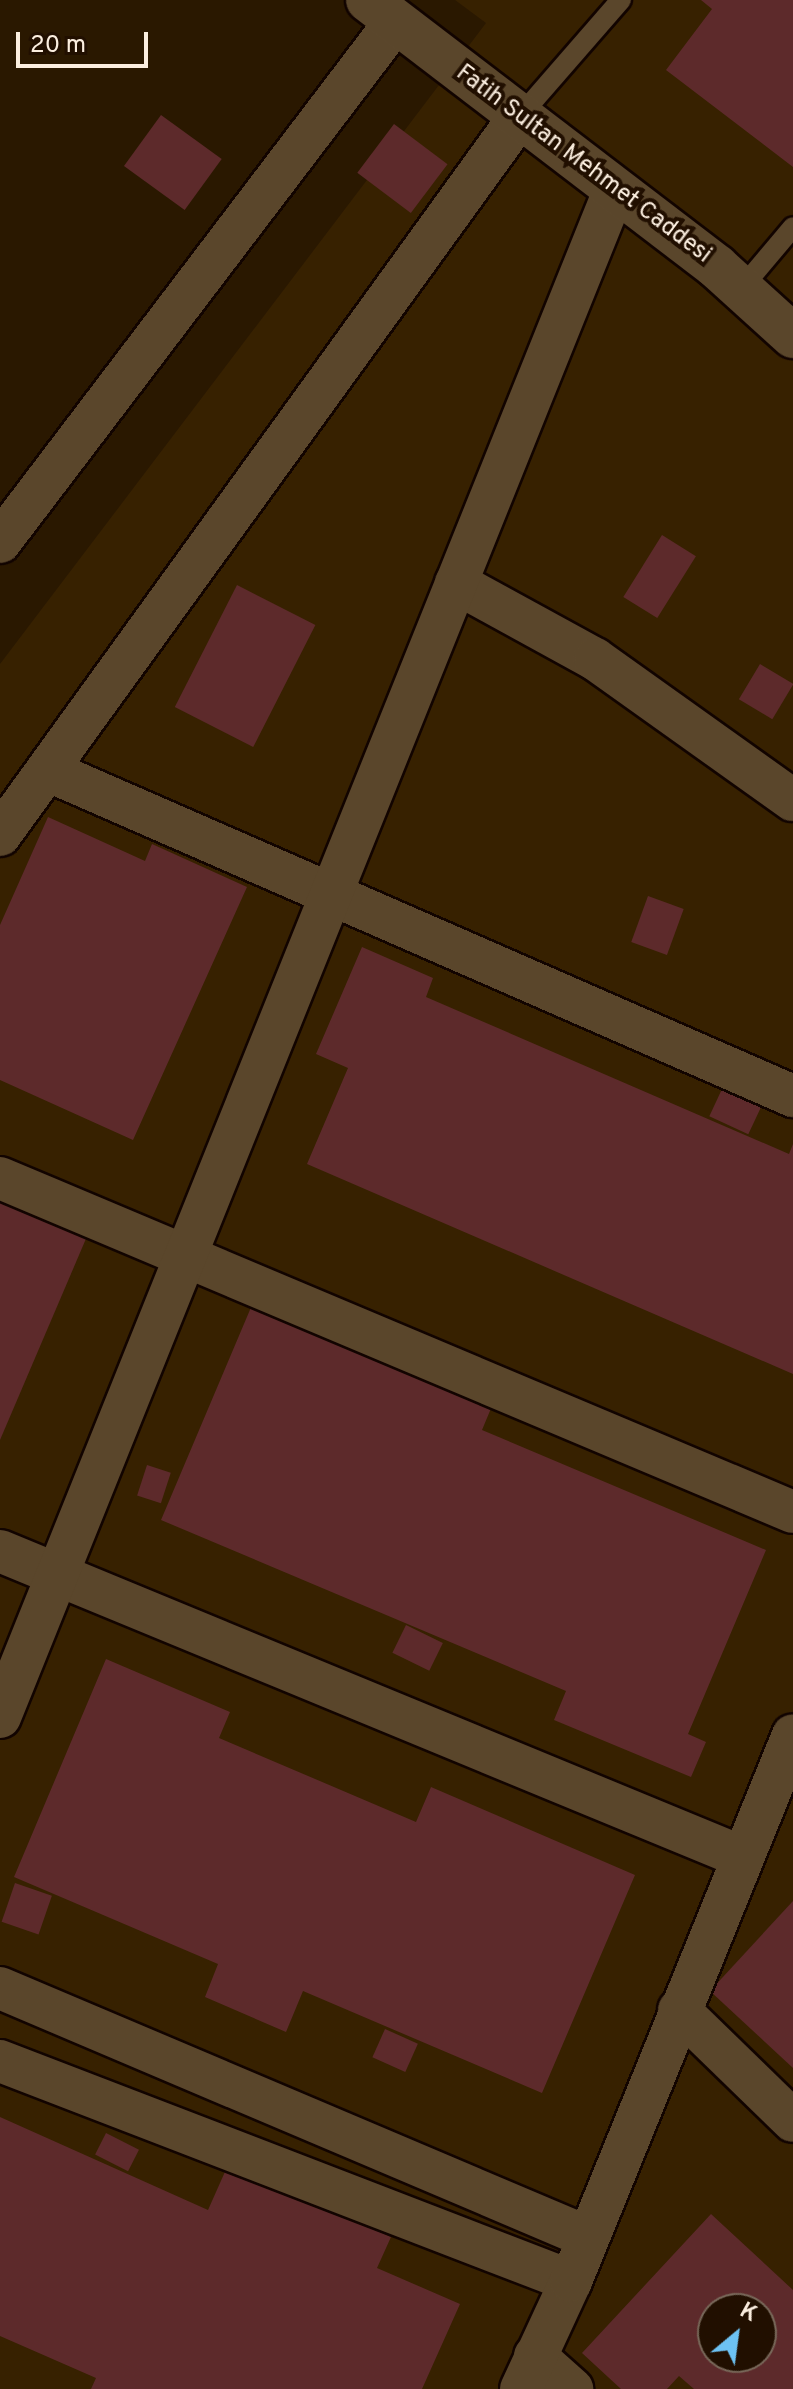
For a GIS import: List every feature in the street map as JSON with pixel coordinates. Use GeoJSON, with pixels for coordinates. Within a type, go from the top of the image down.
{"type":"FeatureCollection","features":[{"type":"Feature","properties":{"kind":"main road","name":"Fatih Sultan Mehmet Caddesi"},"geometry":{"type":"LineString","coordinates":[[382,11],[615,189],[793,336]]}},
{"type":"Feature","properties":{"kind":"street"},"geometry":{"type":"LineString","coordinates":[[0,542],[382,11]]}},
{"type":"Feature","properties":{"kind":"street"},"geometry":{"type":"LineString","coordinates":[[0,835],[520,116]]}},
{"type":"Feature","properties":{"kind":"street"},"geometry":{"type":"LineString","coordinates":[[0,1717],[615,189]]}},
{"type":"Feature","properties":{"kind":"street"},"geometry":{"type":"LineString","coordinates":[[456,583],[595,659],[793,800]]}},
{"type":"Feature","properties":{"kind":"street"},"geometry":{"type":"LineString","coordinates":[[49,771],[332,892],[793,1096]]}},
{"type":"Feature","properties":{"kind":"street"},"geometry":{"type":"LineString","coordinates":[[0,1178],[793,1512]]}},
{"type":"Feature","properties":{"kind":"street"},"geometry":{"type":"LineString","coordinates":[[0,1551],[742,1857]]}},
{"type":"Feature","properties":{"kind":"street"},"geometry":{"type":"LineString","coordinates":[[572,2389],[528,2372],[571,2281],[585,2236],[793,1735]]}},
{"type":"Feature","properties":{"kind":"street"},"geometry":{"type":"LineString","coordinates":[[0,1988],[585,2236]]}},
{"type":"Feature","properties":{"kind":"street"},"geometry":{"type":"LineString","coordinates":[[679,2010],[793,2121]]}},
{"type":"Feature","properties":{"kind":"street"},"geometry":{"type":"LineString","coordinates":[[0,2061],[571,2281]]}},
{"type":"Feature","properties":{"kind":"lane"},"geometry":{"type":"LineString","coordinates":[[520,116],[621,0]]}},
{"type":"Feature","properties":{"kind":"lane"},"geometry":{"type":"LineString","coordinates":[[740,290],[793,227]]}},
{"type":"Feature","properties":{"kind":"shaded area"},"geometry":{"type":"Polygon","coordinates":[[[455,0],[793,0],[793,2389],[0,2389],[0,664],[486,23],[455,0]]]}},
{"type":"Feature","properties":{"kind":"building"},"geometry":{"type":"Polygon","coordinates":[[[701,0],[793,0],[793,167],[666,70],[712,9],[701,0]]]}},
{"type":"Feature","properties":{"kind":"building"},"geometry":{"type":"Polygon","coordinates":[[[161,115],[222,159],[185,210],[124,166],[161,115]]]}},
{"type":"Feature","properties":{"kind":"building"},"geometry":{"type":"Polygon","coordinates":[[[394,124],[448,164],[411,213],[357,173],[394,124]]]}},
{"type":"Feature","properties":{"kind":"building"},"geometry":{"type":"Polygon","coordinates":[[[662,535],[696,556],[657,618],[623,597],[662,535]]]}},
{"type":"Feature","properties":{"kind":"building"},"geometry":{"type":"Polygon","coordinates":[[[237,585],[315,625],[253,747],[175,707],[237,585]]]}},
{"type":"Feature","properties":{"kind":"building"},"geometry":{"type":"Polygon","coordinates":[[[760,664],[793,684],[772,719],[739,699],[760,664]]]}},
{"type":"Feature","properties":{"kind":"building"},"geometry":{"type":"Polygon","coordinates":[[[48,817],[145,861],[152,844],[247,887],[133,1140],[0,1080],[0,925],[48,817]]]}},
{"type":"Feature","properties":{"kind":"building"},"geometry":{"type":"Polygon","coordinates":[[[648,896],[684,909],[667,955],[631,942],[648,896]]]}},
{"type":"Feature","properties":{"kind":"building"},"geometry":{"type":"Polygon","coordinates":[[[362,947],[433,978],[426,997],[789,1154],[793,1144],[793,1374],[307,1164],[348,1068],[316,1054],[362,947]]]}},
{"type":"Feature","properties":{"kind":"building"},"geometry":{"type":"Polygon","coordinates":[[[722,1089],[761,1107],[748,1134],[709,1116],[722,1089]]]}},
{"type":"Feature","properties":{"kind":"building"},"geometry":{"type":"Polygon","coordinates":[[[0,1196],[88,1234],[0,1440],[0,1196]]]}},
{"type":"Feature","properties":{"kind":"building"},"geometry":{"type":"Polygon","coordinates":[[[252,1305],[492,1406],[482,1430],[766,1550],[688,1734],[706,1742],[691,1777],[554,1720],[566,1691],[161,1520],[252,1305]]]}},
{"type":"Feature","properties":{"kind":"building"},"geometry":{"type":"Polygon","coordinates":[[[147,1465],[171,1473],[161,1503],[137,1495],[147,1465]]]}},
{"type":"Feature","properties":{"kind":"building"},"geometry":{"type":"Polygon","coordinates":[[[406,1625],[443,1643],[429,1671],[392,1653],[406,1625]]]}},
{"type":"Feature","properties":{"kind":"building"},"geometry":{"type":"Polygon","coordinates":[[[106,1659],[230,1712],[219,1738],[416,1822],[431,1787],[635,1875],[542,2093],[303,1991],[286,2032],[205,1997],[218,1964],[14,1877],[106,1659]]]}},
{"type":"Feature","properties":{"kind":"building"},"geometry":{"type":"Polygon","coordinates":[[[15,1883],[52,1896],[39,1934],[2,1922],[15,1883]]]}},
{"type":"Feature","properties":{"kind":"building"},"geometry":{"type":"Polygon","coordinates":[[[793,1901],[793,2068],[710,1991],[793,1901]]]}},
{"type":"Feature","properties":{"kind":"building"},"geometry":{"type":"Polygon","coordinates":[[[385,2029],[418,2044],[405,2072],[372,2057],[385,2029]]]}},
{"type":"Feature","properties":{"kind":"building"},"geometry":{"type":"Polygon","coordinates":[[[0,2117],[208,2210],[228,2165],[391,2237],[377,2268],[460,2304],[422,2389],[91,2389],[96,2378],[0,2336],[0,2117]]]}},
{"type":"Feature","properties":{"kind":"building"},"geometry":{"type":"Polygon","coordinates":[[[106,2133],[139,2150],[128,2171],[95,2154],[106,2133]]]}},
{"type":"Feature","properties":{"kind":"building"},"geometry":{"type":"Polygon","coordinates":[[[711,2214],[793,2290],[793,2389],[694,2389],[679,2376],[667,2389],[621,2389],[582,2353],[711,2214]]]}}]}
